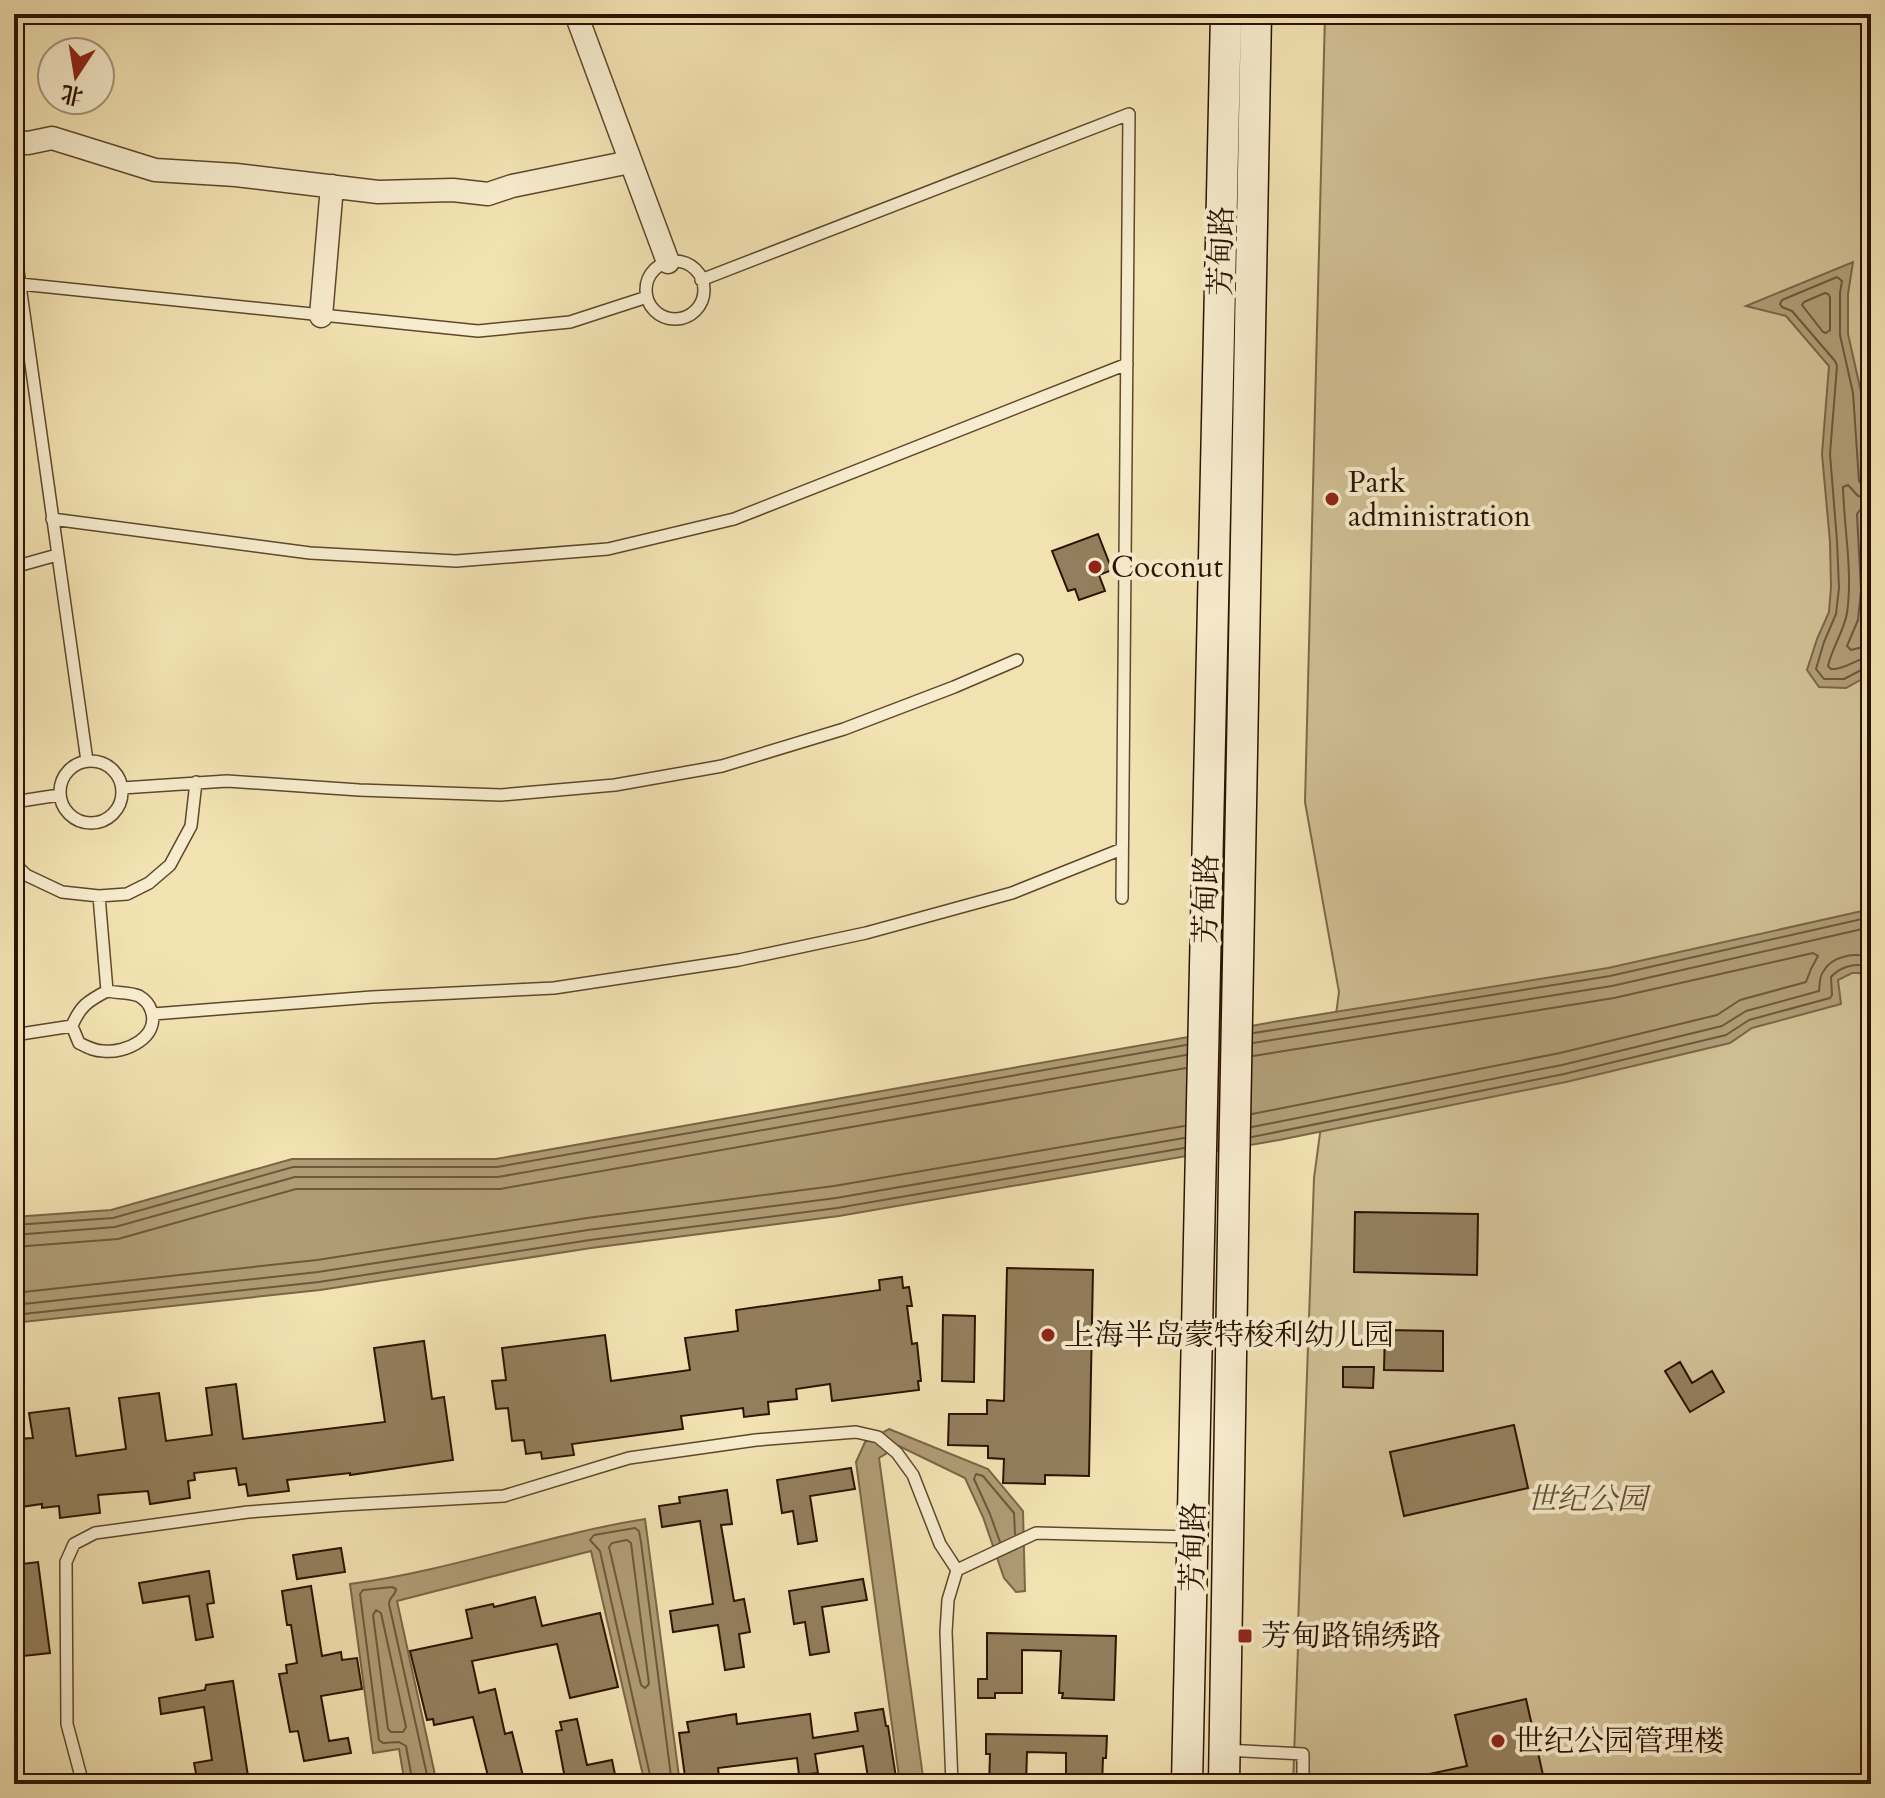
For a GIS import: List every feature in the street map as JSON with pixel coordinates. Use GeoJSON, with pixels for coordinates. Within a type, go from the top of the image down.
{"type":"FeatureCollection","features":[{"type":"Feature","properties":{"kind":"main road","name":"芳甸路"},"geometry":{"type":"LineString","coordinates":[[1187,1784],[1226,14]]}},
{"type":"Feature","properties":{"kind":"main road","name":"芳甸路"},"geometry":{"type":"LineString","coordinates":[[1224,1784],[1256,14]]}},
{"type":"Feature","properties":{"kind":"street"},"geometry":{"type":"LineString","coordinates":[[576,14],[668,262]]}},
{"type":"Feature","properties":{"kind":"street"},"geometry":{"type":"LineString","coordinates":[[14,142],[28,143],[52,138],[155,170],[236,175],[378,192],[453,190],[488,194],[512,186],[630,162]]}},
{"type":"Feature","properties":{"kind":"street"},"geometry":{"type":"LineString","coordinates":[[321,316],[332,186]]}},
{"type":"Feature","properties":{"kind":"lane"},"geometry":{"type":"LineString","coordinates":[[701,280],[1129,114],[1122,898]]}},
{"type":"Feature","properties":{"kind":"lane"},"geometry":{"type":"LineString","coordinates":[[14,243],[87,761]]}},
{"type":"Feature","properties":{"kind":"lane"},"geometry":{"type":"LineString","coordinates":[[668,262],[679,262],[690,266],[701,280],[703,295],[700,305],[692,314],[671,319],[651,308],[646,286],[657,267],[668,262]]}},
{"type":"Feature","properties":{"kind":"lane"},"geometry":{"type":"LineString","coordinates":[[20,284],[478,331],[570,322],[647,297]]}},
{"type":"Feature","properties":{"kind":"lane"},"geometry":{"type":"LineString","coordinates":[[52,519],[310,553],[456,561],[608,549],[734,519],[1127,364]]}},
{"type":"Feature","properties":{"kind":"lane"},"geometry":{"type":"LineString","coordinates":[[14,567],[57,555]]}},
{"type":"Feature","properties":{"kind":"lane"},"geometry":{"type":"LineString","coordinates":[[122,788],[227,781],[501,795],[615,785],[722,766],[844,729],[1017,660]]}},
{"type":"Feature","properties":{"kind":"lane"},"geometry":{"type":"LineString","coordinates":[[87,761],[97,761],[112,769],[119,777],[122,788],[119,806],[109,818],[94,824],[83,823],[68,814],[59,795],[66,773],[74,765],[87,761]]}},
{"type":"Feature","properties":{"kind":"lane"},"geometry":{"type":"LineString","coordinates":[[14,863],[26,875],[62,892],[99,896],[127,894],[149,883],[170,865],[191,826],[196,782]]}},
{"type":"Feature","properties":{"kind":"lane"},"geometry":{"type":"LineString","coordinates":[[14,802],[59,795]]}},
{"type":"Feature","properties":{"kind":"lane"},"geometry":{"type":"LineString","coordinates":[[153,1014],[372,997],[554,988],[739,960],[866,933],[1012,893],[1122,849]]}},
{"type":"Feature","properties":{"kind":"lane"},"geometry":{"type":"LineString","coordinates":[[99,896],[107,991]]}},
{"type":"Feature","properties":{"kind":"lane"},"geometry":{"type":"LineString","coordinates":[[107,991],[138,995],[148,1003],[153,1014],[153,1026],[148,1036],[121,1050],[105,1052],[91,1049],[79,1043],[72,1026],[78,1011],[107,991]]}},
{"type":"Feature","properties":{"kind":"lane"},"geometry":{"type":"LineString","coordinates":[[14,1035],[72,1026]]}},
{"type":"Feature","properties":{"kind":"lane"},"geometry":{"type":"LineString","coordinates":[[83,1784],[67,1724],[66,1562],[74,1544],[95,1533],[248,1512],[504,1496],[629,1458],[756,1440],[856,1432],[878,1437],[897,1453],[913,1475],[940,1544],[957,1570]]}},
{"type":"Feature","properties":{"kind":"lane"},"geometry":{"type":"LineString","coordinates":[[952,1784],[946,1632],[948,1600],[957,1570],[1036,1533],[1193,1537]]}},
{"type":"Feature","properties":{"kind":"lane"},"geometry":{"type":"LineString","coordinates":[[1225,1750],[1303,1754],[1303,1784]]}},
{"type":"Feature","properties":{"kind":"green space","name":"世纪公园"},"geometry":{"type":"Polygon","coordinates":[[[1325,14],[1871,14],[1871,1784],[1293,1784],[1298,1647],[1293,1628],[1298,1627],[1314,1178],[1339,992],[1305,802],[1325,14]]]}},
{"type":"Feature","properties":{"kind":"water"},"geometry":{"type":"Polygon","coordinates":[[[1853,262],[1848,294],[1848,334],[1861,392],[1871,527],[1871,674],[1846,688],[1819,687],[1807,670],[1829,612],[1831,587],[1822,454],[1829,366],[1786,316],[1746,306],[1853,262]]]}},
{"type":"Feature","properties":{"kind":"water"},"geometry":{"type":"Polygon","coordinates":[[[1871,909],[1871,1002],[1860,973],[1852,973],[1838,980],[1841,1004],[1752,1028],[1730,1043],[1566,1082],[1279,1140],[839,1216],[591,1248],[320,1290],[14,1323],[14,1217],[111,1210],[292,1159],[496,1159],[1279,1021],[1608,968],[1871,909]]]}},
{"type":"Feature","properties":{"kind":"water"},"geometry":{"type":"Polygon","coordinates":[[[889,1429],[988,1469],[1023,1511],[1025,1591],[1016,1592],[1004,1578],[983,1517],[965,1478],[899,1446],[879,1458],[924,1784],[900,1784],[856,1462],[865,1442],[889,1429]]]}},
{"type":"Feature","properties":{"kind":"water"},"geometry":{"type":"Polygon","coordinates":[[[645,1519],[680,1784],[645,1784],[591,1551],[397,1601],[437,1784],[405,1784],[399,1749],[373,1753],[350,1584],[424,1571],[645,1519]]]}},
{"type":"Feature","properties":{"kind":"building"},"geometry":{"type":"Polygon","coordinates":[[[1098,534],[1112,570],[1099,575],[1105,591],[1079,600],[1075,589],[1068,591],[1052,551],[1098,534]]]}},
{"type":"Feature","properties":{"kind":"building"},"geometry":{"type":"Polygon","coordinates":[[[1355,1212],[1478,1214],[1477,1275],[1354,1272],[1355,1212]]]}},
{"type":"Feature","properties":{"kind":"building","name":"上海半岛蒙特梭利幼儿园"},"geometry":{"type":"Polygon","coordinates":[[[1007,1268],[1093,1270],[1089,1476],[1045,1475],[1045,1484],[1003,1483],[1004,1459],[988,1458],[988,1446],[948,1445],[949,1414],[987,1414],[987,1400],[1004,1401],[1007,1268]]]}},
{"type":"Feature","properties":{"kind":"building"},"geometry":{"type":"Polygon","coordinates":[[[902,1277],[903,1288],[909,1287],[912,1306],[907,1306],[912,1344],[917,1343],[919,1390],[832,1401],[830,1384],[796,1389],[797,1399],[768,1402],[769,1414],[744,1417],[743,1408],[681,1416],[683,1429],[572,1444],[574,1455],[542,1459],[541,1452],[526,1454],[524,1440],[512,1441],[508,1408],[496,1409],[492,1381],[506,1380],[502,1348],[605,1335],[611,1381],[690,1370],[685,1338],[738,1331],[736,1310],[880,1290],[879,1280],[902,1277]]]}},
{"type":"Feature","properties":{"kind":"building"},"geometry":{"type":"Polygon","coordinates":[[[943,1315],[975,1316],[974,1382],[942,1381],[943,1315]]]}},
{"type":"Feature","properties":{"kind":"building"},"geometry":{"type":"Polygon","coordinates":[[[1385,1330],[1443,1331],[1443,1371],[1384,1370],[1385,1330]]]}},
{"type":"Feature","properties":{"kind":"building"},"geometry":{"type":"Polygon","coordinates":[[[424,1341],[432,1399],[444,1397],[453,1460],[350,1475],[287,1480],[289,1491],[248,1496],[246,1484],[239,1485],[236,1468],[194,1473],[195,1480],[188,1481],[190,1498],[150,1504],[148,1491],[98,1495],[100,1513],[60,1518],[59,1506],[42,1508],[42,1504],[14,1508],[14,1439],[33,1438],[29,1413],[69,1408],[76,1456],[126,1449],[119,1398],[159,1393],[166,1441],[212,1435],[206,1388],[236,1384],[243,1439],[385,1422],[374,1348],[424,1341]]]}},
{"type":"Feature","properties":{"kind":"building"},"geometry":{"type":"Polygon","coordinates":[[[1680,1362],[1692,1383],[1712,1371],[1724,1392],[1690,1412],[1665,1371],[1680,1362]]]}},
{"type":"Feature","properties":{"kind":"building"},"geometry":{"type":"Polygon","coordinates":[[[1343,1367],[1374,1367],[1373,1388],[1343,1387],[1343,1367]]]}},
{"type":"Feature","properties":{"kind":"building"},"geometry":{"type":"Polygon","coordinates":[[[1514,1425],[1528,1488],[1404,1516],[1390,1452],[1514,1425]]]}},
{"type":"Feature","properties":{"kind":"building"},"geometry":{"type":"Polygon","coordinates":[[[851,1468],[855,1489],[810,1496],[817,1541],[798,1544],[793,1511],[782,1513],[777,1480],[851,1468]]]}},
{"type":"Feature","properties":{"kind":"building"},"geometry":{"type":"Polygon","coordinates":[[[727,1490],[732,1524],[721,1525],[734,1601],[744,1599],[750,1632],[739,1634],[744,1667],[725,1670],[718,1625],[673,1632],[670,1611],[713,1604],[700,1521],[662,1527],[659,1506],[680,1503],[679,1497],[727,1490]]]}},
{"type":"Feature","properties":{"kind":"building"},"geometry":{"type":"Polygon","coordinates":[[[341,1548],[345,1572],[297,1579],[293,1555],[341,1548]]]}},
{"type":"Feature","properties":{"kind":"building"},"geometry":{"type":"Polygon","coordinates":[[[38,1562],[50,1653],[14,1657],[14,1565],[38,1562]]]}},
{"type":"Feature","properties":{"kind":"building"},"geometry":{"type":"Polygon","coordinates":[[[209,1571],[214,1603],[207,1604],[213,1637],[196,1640],[189,1596],[143,1603],[139,1583],[209,1571]]]}},
{"type":"Feature","properties":{"kind":"building"},"geometry":{"type":"Polygon","coordinates":[[[863,1579],[867,1600],[822,1607],[829,1652],[810,1655],[805,1622],[794,1624],[789,1591],[863,1579]]]}},
{"type":"Feature","properties":{"kind":"building"},"geometry":{"type":"Polygon","coordinates":[[[311,1586],[322,1656],[341,1652],[342,1660],[357,1658],[362,1689],[321,1696],[329,1741],[348,1738],[351,1753],[304,1761],[298,1731],[290,1732],[279,1674],[287,1673],[286,1665],[297,1663],[282,1591],[311,1586]]]}},
{"type":"Feature","properties":{"kind":"building"},"geometry":{"type":"Polygon","coordinates":[[[535,1597],[542,1626],[600,1613],[618,1687],[570,1698],[557,1644],[472,1661],[479,1693],[495,1689],[505,1734],[512,1732],[525,1784],[490,1784],[473,1717],[434,1725],[433,1719],[427,1720],[410,1651],[472,1638],[466,1610],[535,1597]]]}},
{"type":"Feature","properties":{"kind":"building"},"geometry":{"type":"Polygon","coordinates":[[[987,1633],[1116,1636],[1114,1700],[1062,1698],[1063,1693],[1059,1693],[1061,1651],[1022,1650],[1022,1693],[995,1693],[995,1698],[978,1698],[978,1679],[987,1679],[987,1633]]]}},
{"type":"Feature","properties":{"kind":"building"},"geometry":{"type":"Polygon","coordinates":[[[233,1681],[248,1776],[198,1784],[194,1763],[212,1760],[204,1707],[161,1714],[159,1698],[205,1690],[206,1685],[233,1681]]]}},
{"type":"Feature","properties":{"kind":"building","name":"世纪公园管理楼"},"geometry":{"type":"Polygon","coordinates":[[[1526,1699],[1545,1784],[1416,1784],[1415,1777],[1467,1766],[1455,1715],[1526,1699]]]}},
{"type":"Feature","properties":{"kind":"building"},"geometry":{"type":"Polygon","coordinates":[[[883,1709],[897,1784],[869,1784],[863,1746],[815,1754],[818,1773],[799,1775],[797,1758],[718,1768],[720,1784],[686,1784],[679,1733],[689,1732],[687,1722],[736,1714],[737,1724],[810,1714],[813,1738],[858,1731],[855,1713],[883,1709]]]}},
{"type":"Feature","properties":{"kind":"building"},"geometry":{"type":"Polygon","coordinates":[[[577,1719],[587,1765],[612,1760],[617,1784],[566,1784],[556,1731],[562,1730],[560,1722],[577,1719]]]}},
{"type":"Feature","properties":{"kind":"building"},"geometry":{"type":"Polygon","coordinates":[[[986,1734],[1107,1736],[1102,1784],[1066,1784],[1066,1753],[1027,1752],[1026,1784],[989,1784],[990,1754],[986,1754],[986,1734]]]}},
{"type":"Feature","properties":{"kind":"place","name":"Park administration"},"geometry":{"type":"Point","coordinates":[1332,499]}},
{"type":"Feature","properties":{"kind":"place","name":"Coconut"},"geometry":{"type":"Point","coordinates":[1095,567]}},
{"type":"Feature","properties":{"kind":"place","name":"上海半岛蒙特梭利幼儿园"},"geometry":{"type":"Point","coordinates":[1048,1335]}},
{"type":"Feature","properties":{"kind":"place","name":"芳甸路锦绣路"},"geometry":{"type":"Point","coordinates":[1245,1636]}},
{"type":"Feature","properties":{"kind":"place","name":"世纪公园管理楼"},"geometry":{"type":"Point","coordinates":[1498,1741]}}]}
